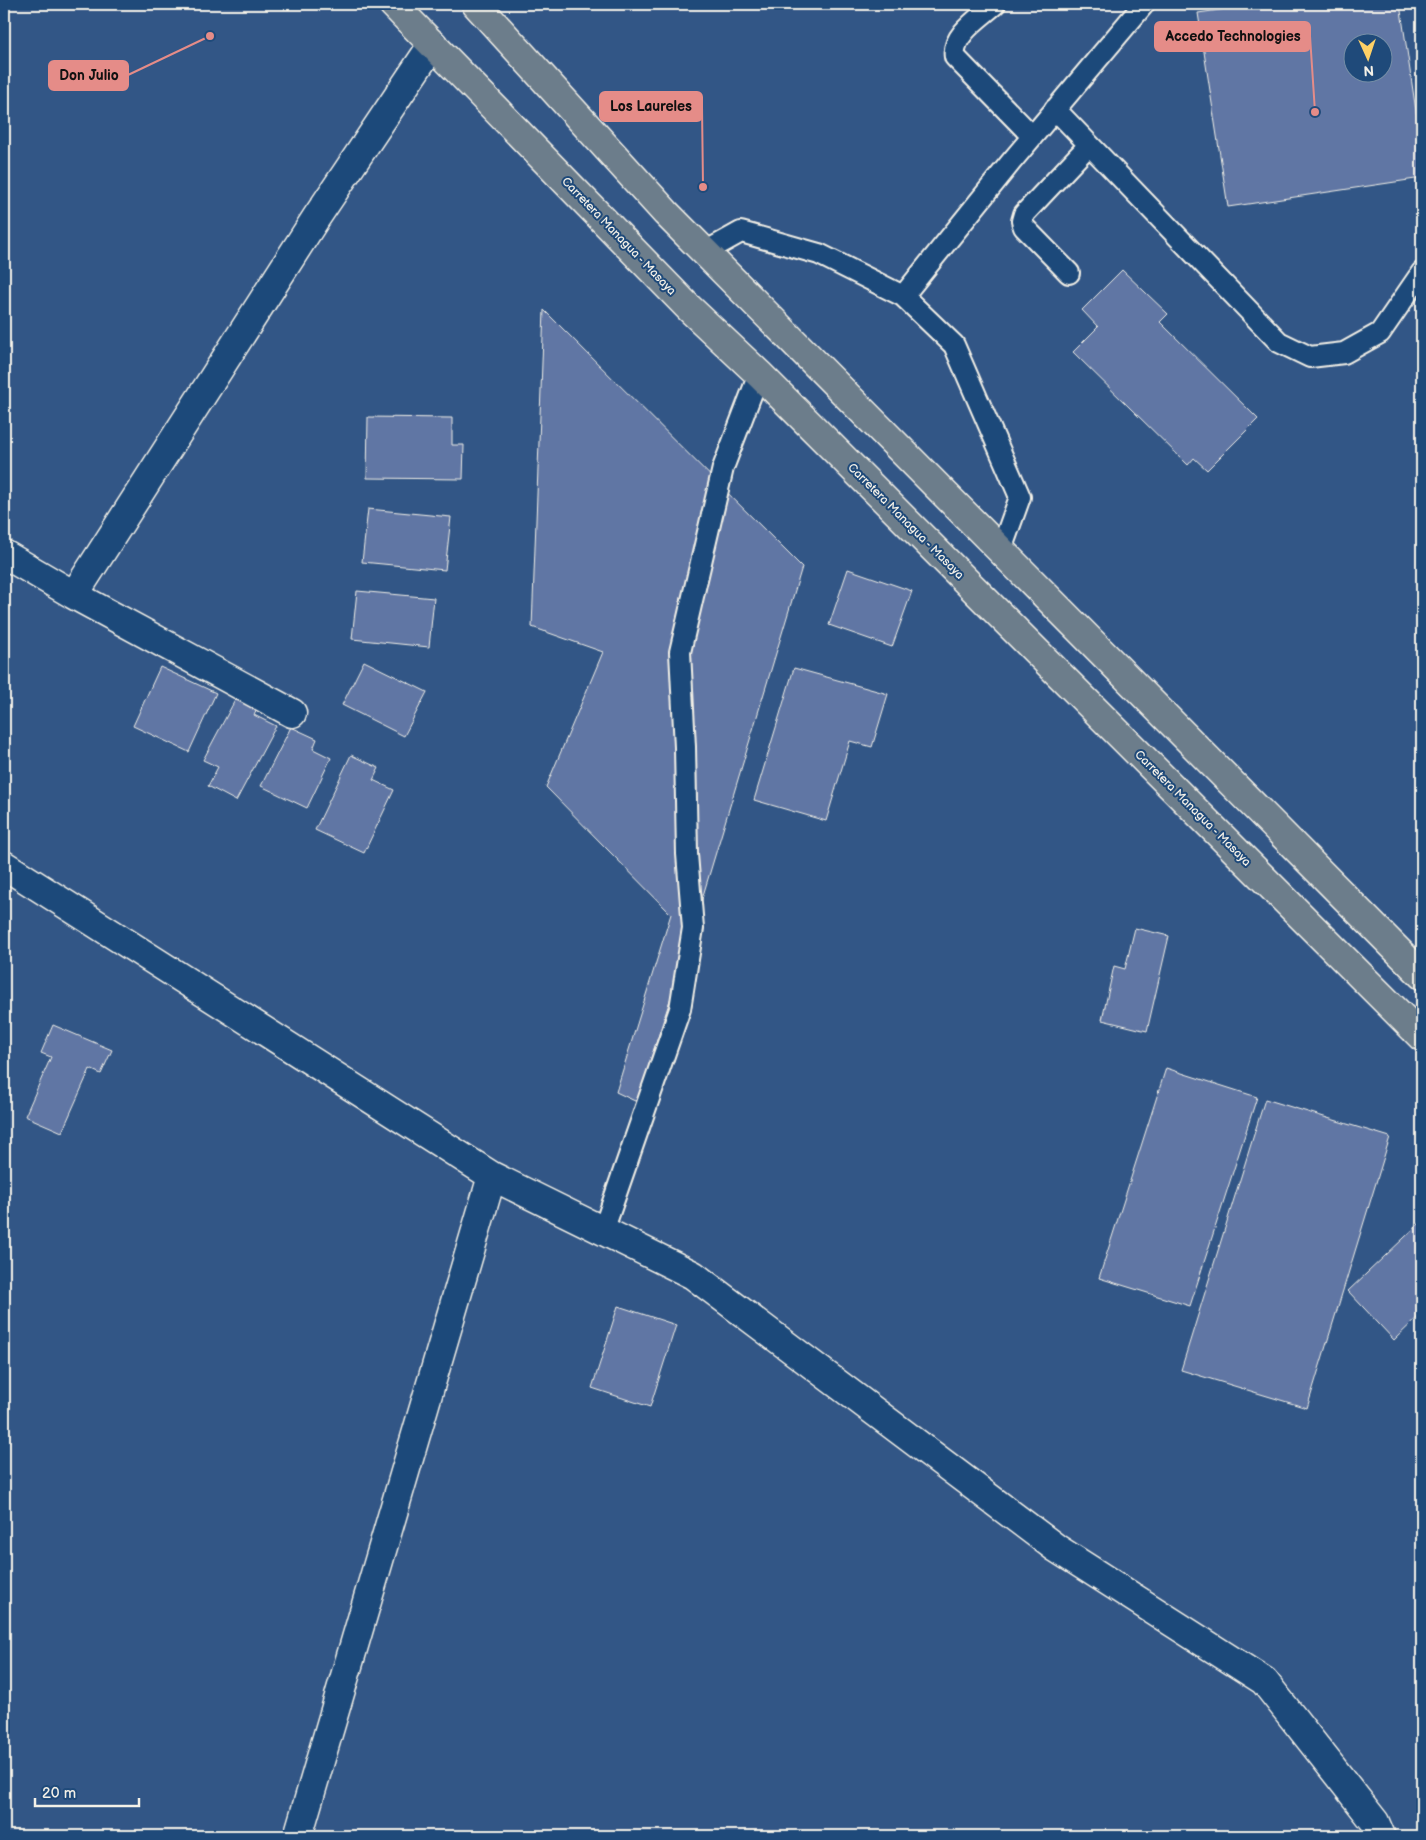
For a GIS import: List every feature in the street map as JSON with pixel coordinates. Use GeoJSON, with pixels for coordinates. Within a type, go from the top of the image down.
{"type":"FeatureCollection","features":[{"type":"Feature","properties":{"kind":"highway","name":"Carretera Managua - Masaya"},"geometry":{"type":"LineString","coordinates":[[392,4],[689,308],[760,374],[1422,1037]]}},
{"type":"Feature","properties":{"kind":"highway"},"geometry":{"type":"LineString","coordinates":[[476,4],[666,213],[1422,975]]}},
{"type":"Feature","properties":{"kind":"street"},"geometry":{"type":"LineString","coordinates":[[74,595],[316,218],[433,44]]}},
{"type":"Feature","properties":{"kind":"street"},"geometry":{"type":"LineString","coordinates":[[4,554],[74,595],[292,713]]}},
{"type":"Feature","properties":{"kind":"street"},"geometry":{"type":"LineString","coordinates":[[4,865],[492,1176],[692,1275],[1056,1548],[1264,1681],[1375,1822],[1381,1836]]}},
{"type":"Feature","properties":{"kind":"street"},"geometry":{"type":"LineString","coordinates":[[298,1836],[492,1176]]}},
{"type":"Feature","properties":{"kind":"lane"},"geometry":{"type":"LineString","coordinates":[[995,4],[958,39],[954,48],[955,57],[1032,136]]}},
{"type":"Feature","properties":{"kind":"lane"},"geometry":{"type":"LineString","coordinates":[[903,296],[1055,108],[1144,4]]}},
{"type":"Feature","properties":{"kind":"lane"},"geometry":{"type":"LineString","coordinates":[[1055,108],[1279,342],[1310,357],[1344,353],[1380,333],[1422,272]]}},
{"type":"Feature","properties":{"kind":"lane"},"geometry":{"type":"LineString","coordinates":[[1070,273],[1024,227],[1022,221],[1024,214],[1089,145]]}},
{"type":"Feature","properties":{"kind":"lane"},"geometry":{"type":"LineString","coordinates":[[705,252],[741,232],[819,254],[903,296],[954,345],[1020,497],[1001,550]]}},
{"type":"Feature","properties":{"kind":"lane"},"geometry":{"type":"LineString","coordinates":[[603,1231],[680,1009],[692,928],[687,854],[685,746],[680,652],[724,468],[760,374]]}},
{"type":"Feature","properties":{"kind":"building"},"geometry":{"type":"Polygon","coordinates":[[[1262,4],[1400,4],[1422,151],[1422,178],[1228,207],[1198,13],[1262,4]]]}},
{"type":"Feature","properties":{"kind":"building"},"geometry":{"type":"Polygon","coordinates":[[[1122,270],[1168,314],[1160,322],[1258,419],[1207,470],[1194,458],[1188,465],[1073,352],[1098,327],[1082,310],[1122,270]]]}},
{"type":"Feature","properties":{"kind":"building"},"geometry":{"type":"Polygon","coordinates":[[[544,310],[802,567],[692,932],[637,1102],[616,1092],[671,914],[546,787],[603,652],[532,627],[544,310]]]}},
{"type":"Feature","properties":{"kind":"building"},"geometry":{"type":"Polygon","coordinates":[[[368,417],[452,418],[452,445],[464,445],[463,479],[367,478],[368,417]]]}},
{"type":"Feature","properties":{"kind":"building"},"geometry":{"type":"Polygon","coordinates":[[[368,509],[451,517],[445,570],[362,562],[368,509]]]}},
{"type":"Feature","properties":{"kind":"building"},"geometry":{"type":"Polygon","coordinates":[[[848,569],[912,591],[892,647],[829,625],[848,569]]]}},
{"type":"Feature","properties":{"kind":"building"},"geometry":{"type":"Polygon","coordinates":[[[357,591],[434,598],[429,647],[352,639],[357,591]]]}},
{"type":"Feature","properties":{"kind":"building"},"geometry":{"type":"Polygon","coordinates":[[[364,661],[427,692],[404,736],[342,705],[364,661]]]}},
{"type":"Feature","properties":{"kind":"building"},"geometry":{"type":"Polygon","coordinates":[[[160,667],[216,693],[189,752],[133,726],[160,667]]]}},
{"type":"Feature","properties":{"kind":"building"},"geometry":{"type":"Polygon","coordinates":[[[794,668],[888,694],[872,747],[850,741],[826,821],[754,800],[794,668]]]}},
{"type":"Feature","properties":{"kind":"building"},"geometry":{"type":"Polygon","coordinates":[[[241,689],[263,700],[254,715],[276,726],[236,801],[208,786],[218,767],[203,760],[241,689]]]}},
{"type":"Feature","properties":{"kind":"building"},"geometry":{"type":"Polygon","coordinates":[[[291,727],[317,739],[313,749],[331,758],[307,808],[261,786],[291,727]]]}},
{"type":"Feature","properties":{"kind":"building"},"geometry":{"type":"Polygon","coordinates":[[[351,755],[379,768],[373,780],[394,790],[364,853],[315,830],[351,755]]]}},
{"type":"Feature","properties":{"kind":"building"},"geometry":{"type":"Polygon","coordinates":[[[1135,928],[1169,936],[1147,1031],[1102,1020],[1114,966],[1125,969],[1135,928]]]}},
{"type":"Feature","properties":{"kind":"building"},"geometry":{"type":"Polygon","coordinates":[[[53,1025],[112,1050],[101,1074],[90,1069],[62,1132],[25,1116],[51,1057],[41,1053],[53,1025]]]}},
{"type":"Feature","properties":{"kind":"building"},"geometry":{"type":"Polygon","coordinates":[[[1166,1068],[1257,1097],[1190,1306],[1099,1278],[1166,1068]]]}},
{"type":"Feature","properties":{"kind":"building"},"geometry":{"type":"Polygon","coordinates":[[[1265,1099],[1390,1137],[1307,1408],[1181,1370],[1265,1099]]]}},
{"type":"Feature","properties":{"kind":"building"},"geometry":{"type":"Polygon","coordinates":[[[1422,1221],[1422,1313],[1394,1340],[1348,1291],[1422,1221]]]}},
{"type":"Feature","properties":{"kind":"building"},"geometry":{"type":"Polygon","coordinates":[[[618,1306],[676,1325],[650,1407],[592,1388],[618,1306]]]}},
{"type":"Feature","properties":{"kind":"place","name":"Don Julio"},"geometry":{"type":"Point","coordinates":[210,36]}},
{"type":"Feature","properties":{"kind":"place","name":"Accedo Technologies"},"geometry":{"type":"Point","coordinates":[1315,112]}},
{"type":"Feature","properties":{"kind":"place","name":"Los Laureles"},"geometry":{"type":"Point","coordinates":[703,187]}}]}
